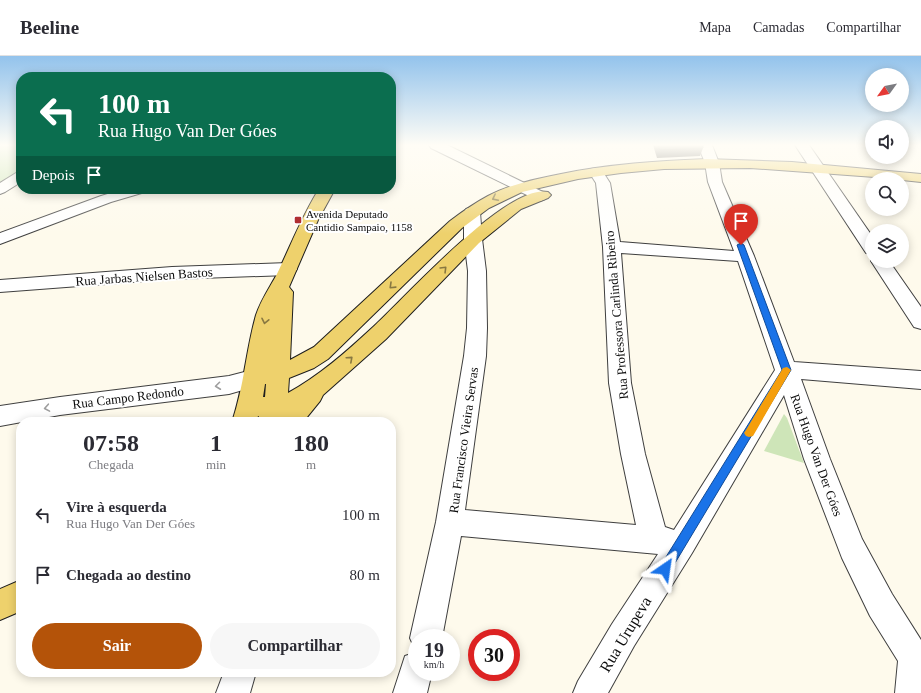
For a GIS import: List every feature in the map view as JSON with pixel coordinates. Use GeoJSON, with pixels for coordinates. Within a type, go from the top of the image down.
{"type":"FeatureCollection","features":[{"type":"Feature","properties":{"kind":"main road"},"geometry":{"type":"LineString","coordinates":[[256,378],[279,373],[311,360],[321,353],[472,212],[496,197],[520,188],[550,180],[599,177],[647,177],[666,175]]}},
{"type":"Feature","properties":{"kind":"main road"},"geometry":{"type":"LineString","coordinates":[[826,175],[865,183]]}},
{"type":"Feature","properties":{"kind":"main road"},"geometry":{"type":"LineString","coordinates":[[840,175],[921,178]]}},
{"type":"Feature","properties":{"kind":"main road"},"geometry":{"type":"LineString","coordinates":[[324,194],[306,225],[287,271],[267,313],[257,358],[256,378],[247,415],[278,417],[321,385],[379,334],[473,239],[515,206],[540,196],[599,177]]}},
{"type":"Feature","properties":{"kind":"main road"},"geometry":{"type":"LineString","coordinates":[[909,188],[921,189]]}},
{"type":"Feature","properties":{"kind":"main road"},"geometry":{"type":"LineString","coordinates":[[278,417],[281,314],[287,271]]}},
{"type":"Feature","properties":{"kind":"main road"},"geometry":{"type":"LineString","coordinates":[[0,605],[16,597]]}},
{"type":"Feature","properties":{"kind":"street"},"geometry":{"type":"LineString","coordinates":[[494,175],[540,196]]}},
{"type":"Feature","properties":{"kind":"street","name":"Rua Hugo Van Der Góes"},"geometry":{"type":"LineString","coordinates":[[715,175],[722,200],[745,256],[787,370],[817,459],[852,548],[881,605],[918,660]]}},
{"type":"Feature","properties":{"kind":"street"},"geometry":{"type":"LineString","coordinates":[[822,175],[865,238]]}},
{"type":"Feature","properties":{"kind":"street","name":"Rua Professora Carlinda Ribeiro"},"geometry":{"type":"LineString","coordinates":[[599,177],[612,248],[620,383],[633,454],[654,540]]}},
{"type":"Feature","properties":{"kind":"street"},"geometry":{"type":"LineString","coordinates":[[0,189],[16,179]]}},
{"type":"Feature","properties":{"kind":"street"},"geometry":{"type":"LineString","coordinates":[[0,239],[123,194]]}},
{"type":"Feature","properties":{"kind":"street","name":"Rua Francisco Vieira Servas"},"geometry":{"type":"LineString","coordinates":[[428,629],[450,522],[470,394],[476,342],[477,271],[473,239],[472,212]]}},
{"type":"Feature","properties":{"kind":"street"},"geometry":{"type":"LineString","coordinates":[[612,248],[745,256]]}},
{"type":"Feature","properties":{"kind":"street"},"geometry":{"type":"LineString","coordinates":[[885,268],[921,322]]}},
{"type":"Feature","properties":{"kind":"street","name":"Rua Jarbas Nielsen Bastos"},"geometry":{"type":"LineString","coordinates":[[0,286],[172,273],[287,271]]}},
{"type":"Feature","properties":{"kind":"street"},"geometry":{"type":"LineString","coordinates":[[787,370],[921,380]]}},
{"type":"Feature","properties":{"kind":"street","name":"Rua Urupeva"},"geometry":{"type":"LineString","coordinates":[[590,693],[623,635],[682,542],[787,370]]}},
{"type":"Feature","properties":{"kind":"street","name":"Rua Campo Redondo"},"geometry":{"type":"LineString","coordinates":[[0,416],[60,406],[229,385],[256,378]]}},
{"type":"Feature","properties":{"kind":"street"},"geometry":{"type":"LineString","coordinates":[[450,522],[682,542]]}},
{"type":"Feature","properties":{"kind":"street"},"geometry":{"type":"LineString","coordinates":[[912,693],[918,660]]}},
{"type":"Feature","properties":{"kind":"street"},"geometry":{"type":"LineString","coordinates":[[233,693],[238,677]]}},
{"type":"Feature","properties":{"kind":"street"},"geometry":{"type":"LineString","coordinates":[[410,693],[413,681]]}},
{"type":"Feature","properties":{"kind":"green space"},"geometry":{"type":"Polygon","coordinates":[[[0,175],[15,175],[0,185],[0,175]]]}},
{"type":"Feature","properties":{"kind":"green space"},"geometry":{"type":"Polygon","coordinates":[[[784,414],[787,418],[804,463],[764,451],[784,414]]]}},
{"type":"Feature","properties":{"kind":"slow traffic"},"geometry":{"type":"LineString","coordinates":[[749,433],[787,370]]}},
{"type":"Feature","properties":{"kind":"place","name":"Avenida Deputado Cantidio Sampaio, 1158"},"geometry":{"type":"Point","coordinates":[298,220]}},
{"type":"Feature","properties":{"kind":"route"},"geometry":{"type":"LineString","coordinates":[[665,569],[787,370],[741,245]]}}]}
